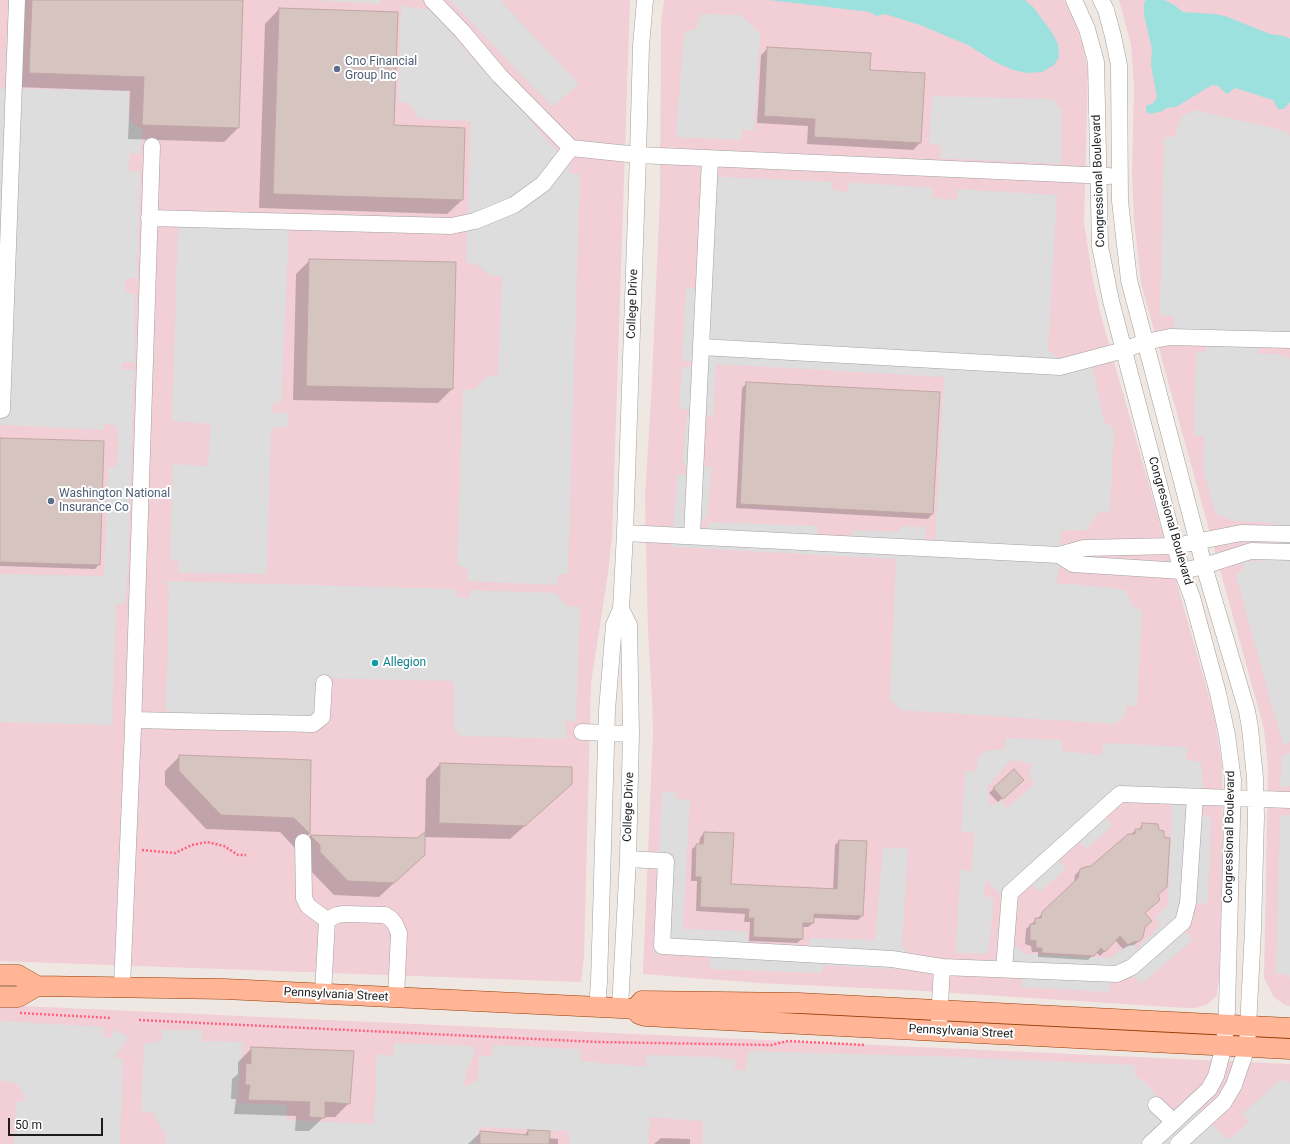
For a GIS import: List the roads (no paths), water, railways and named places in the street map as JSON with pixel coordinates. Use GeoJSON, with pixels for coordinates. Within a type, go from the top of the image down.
{"type":"FeatureCollection","features":[{"type":"Feature","properties":{"kind":"main road","name":"Pennsylvania Street"},"geometry":{"type":"LineString","coordinates":[[0,975],[18,975],[37,986],[122,987],[323,994],[627,1008],[645,1016],[1290,1049]]}},
{"type":"Feature","properties":{"kind":"main road"},"geometry":{"type":"LineString","coordinates":[[0,997],[18,997],[37,986]]}},
{"type":"Feature","properties":{"kind":"main road","name":"Pennsylvania Street"},"geometry":{"type":"LineString","coordinates":[[627,1008],[642,1001],[799,1003],[1290,1028]]}},
{"type":"Feature","properties":{"kind":"street"},"geometry":{"type":"LineString","coordinates":[[2,410],[17,0]]}},
{"type":"Feature","properties":{"kind":"street"},"geometry":{"type":"LineString","coordinates":[[432,0],[462,31],[499,75],[571,148],[638,155],[710,159],[1098,177],[1120,176]]}},
{"type":"Feature","properties":{"kind":"street","name":"College Drive"},"geometry":{"type":"LineString","coordinates":[[597,1007],[607,710],[614,626],[621,609],[625,533],[641,46],[645,0]]}},
{"type":"Feature","properties":{"kind":"street","name":"Congressional Boulevard"},"geometry":{"type":"LineString","coordinates":[[1074,0],[1087,30],[1096,62],[1100,246],[1111,300],[1174,546],[1192,597],[1223,715],[1233,780],[1226,1024],[1224,1046],[1216,1076],[1209,1089],[1150,1144]]}},
{"type":"Feature","properties":{"kind":"street","name":"Congressional Boulevard"},"geometry":{"type":"LineString","coordinates":[[1101,0],[1106,10],[1114,36],[1119,65],[1120,201],[1129,280],[1204,566],[1247,710],[1256,799],[1253,929],[1247,1047],[1234,1085],[1224,1102],[1178,1144]]}},
{"type":"Feature","properties":{"kind":"street"},"geometry":{"type":"LineString","coordinates":[[122,987],[133,720],[152,146]]}},
{"type":"Feature","properties":{"kind":"street"},"geometry":{"type":"LineString","coordinates":[[149,218],[451,226],[475,222],[514,205],[543,184],[571,148]]}},
{"type":"Feature","properties":{"kind":"street"},"geometry":{"type":"LineString","coordinates":[[692,536],[710,159]]}},
{"type":"Feature","properties":{"kind":"street"},"geometry":{"type":"LineString","coordinates":[[701,347],[1060,368],[1124,350],[1145,342],[1170,337],[1290,340]]}},
{"type":"Feature","properties":{"kind":"street"},"geometry":{"type":"LineString","coordinates":[[625,533],[1059,555],[1084,548],[1174,546],[1240,533],[1286,534],[1285,552],[1251,551],[1204,566],[1182,571],[1073,564],[1059,555]]}},
{"type":"Feature","properties":{"kind":"street","name":"College Drive"},"geometry":{"type":"LineString","coordinates":[[621,609],[629,626],[631,734],[627,1008]]}},
{"type":"Feature","properties":{"kind":"street"},"geometry":{"type":"LineString","coordinates":[[133,720],[313,724],[322,717],[324,683]]}},
{"type":"Feature","properties":{"kind":"street"},"geometry":{"type":"LineString","coordinates":[[582,732],[631,734]]}},
{"type":"Feature","properties":{"kind":"street"},"geometry":{"type":"LineString","coordinates":[[1004,969],[1010,893],[1120,794],[1290,800]]}},
{"type":"Feature","properties":{"kind":"street"},"geometry":{"type":"LineString","coordinates":[[628,859],[666,861],[662,946],[892,959],[942,967],[1117,974],[1132,967],[1183,922],[1188,903],[1195,797]]}},
{"type":"Feature","properties":{"kind":"street"},"geometry":{"type":"LineString","coordinates":[[303,842],[304,898],[308,906],[327,920]]}},
{"type":"Feature","properties":{"kind":"street"},"geometry":{"type":"LineString","coordinates":[[327,920],[337,915],[344,914],[385,916],[391,919],[399,933],[396,998]]}},
{"type":"Feature","properties":{"kind":"street"},"geometry":{"type":"LineString","coordinates":[[323,994],[327,920]]}},
{"type":"Feature","properties":{"kind":"street"},"geometry":{"type":"LineString","coordinates":[[938,1031],[942,967]]}},
{"type":"Feature","properties":{"kind":"street"},"geometry":{"type":"LineString","coordinates":[[1156,1105],[1174,1122]]}},
{"type":"Feature","properties":{"kind":"water"},"geometry":{"type":"Polygon","coordinates":[[[769,0],[1025,0],[1033,7],[1051,31],[1058,44],[1059,57],[1054,65],[1042,72],[1028,73],[1013,70],[995,62],[968,45],[920,25],[885,14],[876,16],[870,12],[769,0]]]}},
{"type":"Feature","properties":{"kind":"water"},"geometry":{"type":"Polygon","coordinates":[[[1146,0],[1164,0],[1173,4],[1183,12],[1225,16],[1270,34],[1284,36],[1290,39],[1290,102],[1284,109],[1278,109],[1273,100],[1235,88],[1227,94],[1218,86],[1212,85],[1176,107],[1166,108],[1163,111],[1150,114],[1146,112],[1146,106],[1153,103],[1157,98],[1151,65],[1152,49],[1144,15],[1144,3],[1146,0]]]}},
{"type":"Feature","properties":{"kind":"place","name":"Cno Financial Group Inc"},"geometry":{"type":"Point","coordinates":[337,69]}},
{"type":"Feature","properties":{"kind":"place","name":"Washington National Insurance Co"},"geometry":{"type":"Point","coordinates":[51,501]}},
{"type":"Feature","properties":{"kind":"place","name":"Allegion"},"geometry":{"type":"Point","coordinates":[375,663]}}]}
